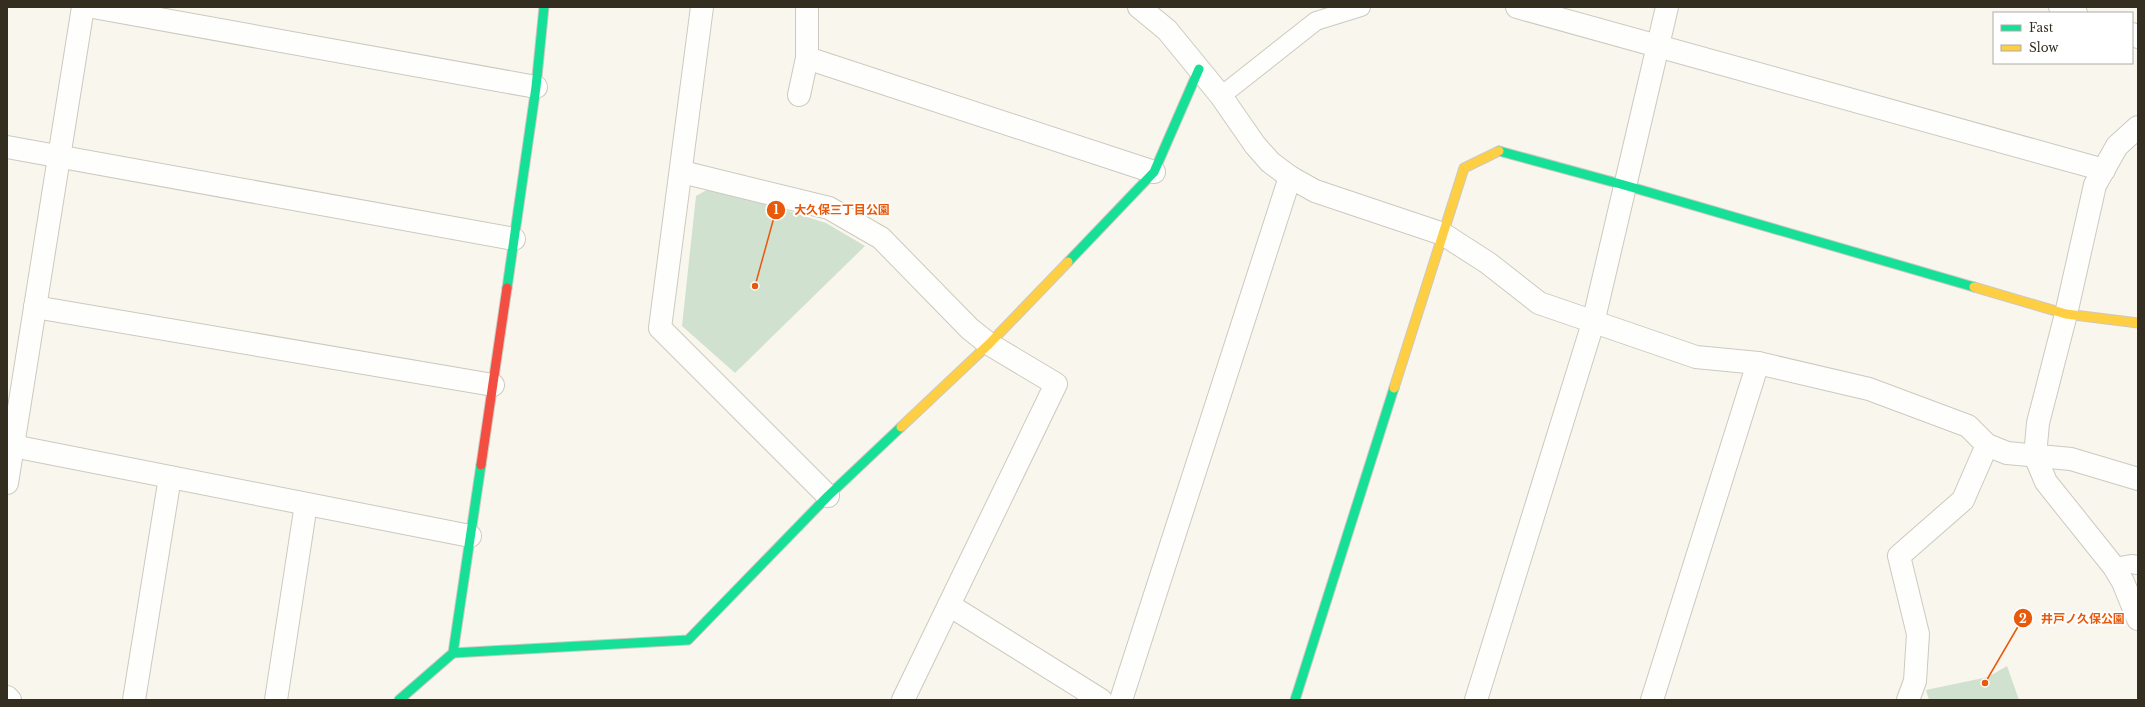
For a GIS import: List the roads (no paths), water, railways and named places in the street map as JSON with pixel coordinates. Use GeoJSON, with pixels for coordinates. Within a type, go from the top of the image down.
{"type":"FeatureCollection","features":[{"type":"Feature","properties":{"kind":"street"},"geometry":{"type":"LineString","coordinates":[[7,483],[83,7]]}},
{"type":"Feature","properties":{"kind":"street"},"geometry":{"type":"LineString","coordinates":[[92,7],[536,87]]}},
{"type":"Feature","properties":{"kind":"street"},"geometry":{"type":"LineString","coordinates":[[453,653],[536,87],[544,7]]}},
{"type":"Feature","properties":{"kind":"street"},"geometry":{"type":"LineString","coordinates":[[702,7],[682,172],[660,328],[828,496]]}},
{"type":"Feature","properties":{"kind":"street"},"geometry":{"type":"LineString","coordinates":[[799,95],[807,58],[807,7]]}},
{"type":"Feature","properties":{"kind":"street"},"geometry":{"type":"LineString","coordinates":[[1139,7],[1167,30],[1221,96],[1270,162],[1290,177],[1315,191],[1443,234],[1488,264],[1539,303],[1593,323],[1696,357],[1758,363],[1869,389],[1968,426],[1987,445],[2007,453],[2071,459],[2138,479]]}},
{"type":"Feature","properties":{"kind":"street"},"geometry":{"type":"LineString","coordinates":[[1517,7],[2104,170]]}},
{"type":"Feature","properties":{"kind":"street"},"geometry":{"type":"LineString","coordinates":[[1476,700],[1593,323],[1624,185],[1667,7]]}},
{"type":"Feature","properties":{"kind":"street"},"geometry":{"type":"LineString","coordinates":[[2060,7],[2073,12]]}},
{"type":"Feature","properties":{"kind":"street"},"geometry":{"type":"LineString","coordinates":[[807,58],[1154,172]]}},
{"type":"Feature","properties":{"kind":"street"},"geometry":{"type":"LineString","coordinates":[[399,700],[453,653],[688,640],[828,496],[989,344],[1154,172],[1199,69]]}},
{"type":"Feature","properties":{"kind":"street"},"geometry":{"type":"LineString","coordinates":[[2138,127],[2117,146],[2095,185],[2066,314],[2038,423],[2035,456],[2046,482],[2114,567],[2123,582],[2138,619]]}},
{"type":"Feature","properties":{"kind":"street"},"geometry":{"type":"LineString","coordinates":[[7,147],[514,239]]}},
{"type":"Feature","properties":{"kind":"street"},"geometry":{"type":"LineString","coordinates":[[1295,700],[1464,168],[1499,151],[1624,185],[2066,314],[2138,323]]}},
{"type":"Feature","properties":{"kind":"street"},"geometry":{"type":"LineString","coordinates":[[682,172],[829,208],[881,238],[970,330],[989,344],[1056,384],[903,700]]}},
{"type":"Feature","properties":{"kind":"street"},"geometry":{"type":"LineString","coordinates":[[1121,700],[1290,177]]}},
{"type":"Feature","properties":{"kind":"street"},"geometry":{"type":"LineString","coordinates":[[35,307],[493,385]]}},
{"type":"Feature","properties":{"kind":"street"},"geometry":{"type":"LineString","coordinates":[[1652,700],[1758,363]]}},
{"type":"Feature","properties":{"kind":"street"},"geometry":{"type":"LineString","coordinates":[[1908,700],[1915,681],[1918,634],[1899,556],[1963,500],[1987,445]]}},
{"type":"Feature","properties":{"kind":"street"},"geometry":{"type":"LineString","coordinates":[[13,446],[470,536]]}},
{"type":"Feature","properties":{"kind":"street"},"geometry":{"type":"LineString","coordinates":[[134,700],[170,477]]}},
{"type":"Feature","properties":{"kind":"street"},"geometry":{"type":"LineString","coordinates":[[276,700],[306,504]]}},
{"type":"Feature","properties":{"kind":"street"},"geometry":{"type":"LineString","coordinates":[[949,605],[1101,700]]}},
{"type":"Feature","properties":{"kind":"street"},"geometry":{"type":"LineString","coordinates":[[7,697],[10,700]]}},
{"type":"Feature","properties":{"kind":"lane"},"geometry":{"type":"LineString","coordinates":[[1221,96],[1316,21],[1361,7]]}},
{"type":"Feature","properties":{"kind":"lane"},"geometry":{"type":"LineString","coordinates":[[2114,567],[2131,564],[2138,565]]}},
{"type":"Feature","properties":{"kind":"place","name":"大久保三丁目公園"},"geometry":{"type":"Point","coordinates":[755,286]}},
{"type":"Feature","properties":{"kind":"place","name":"井戸ノ久保公園"},"geometry":{"type":"Point","coordinates":[1985,683]}}]}
